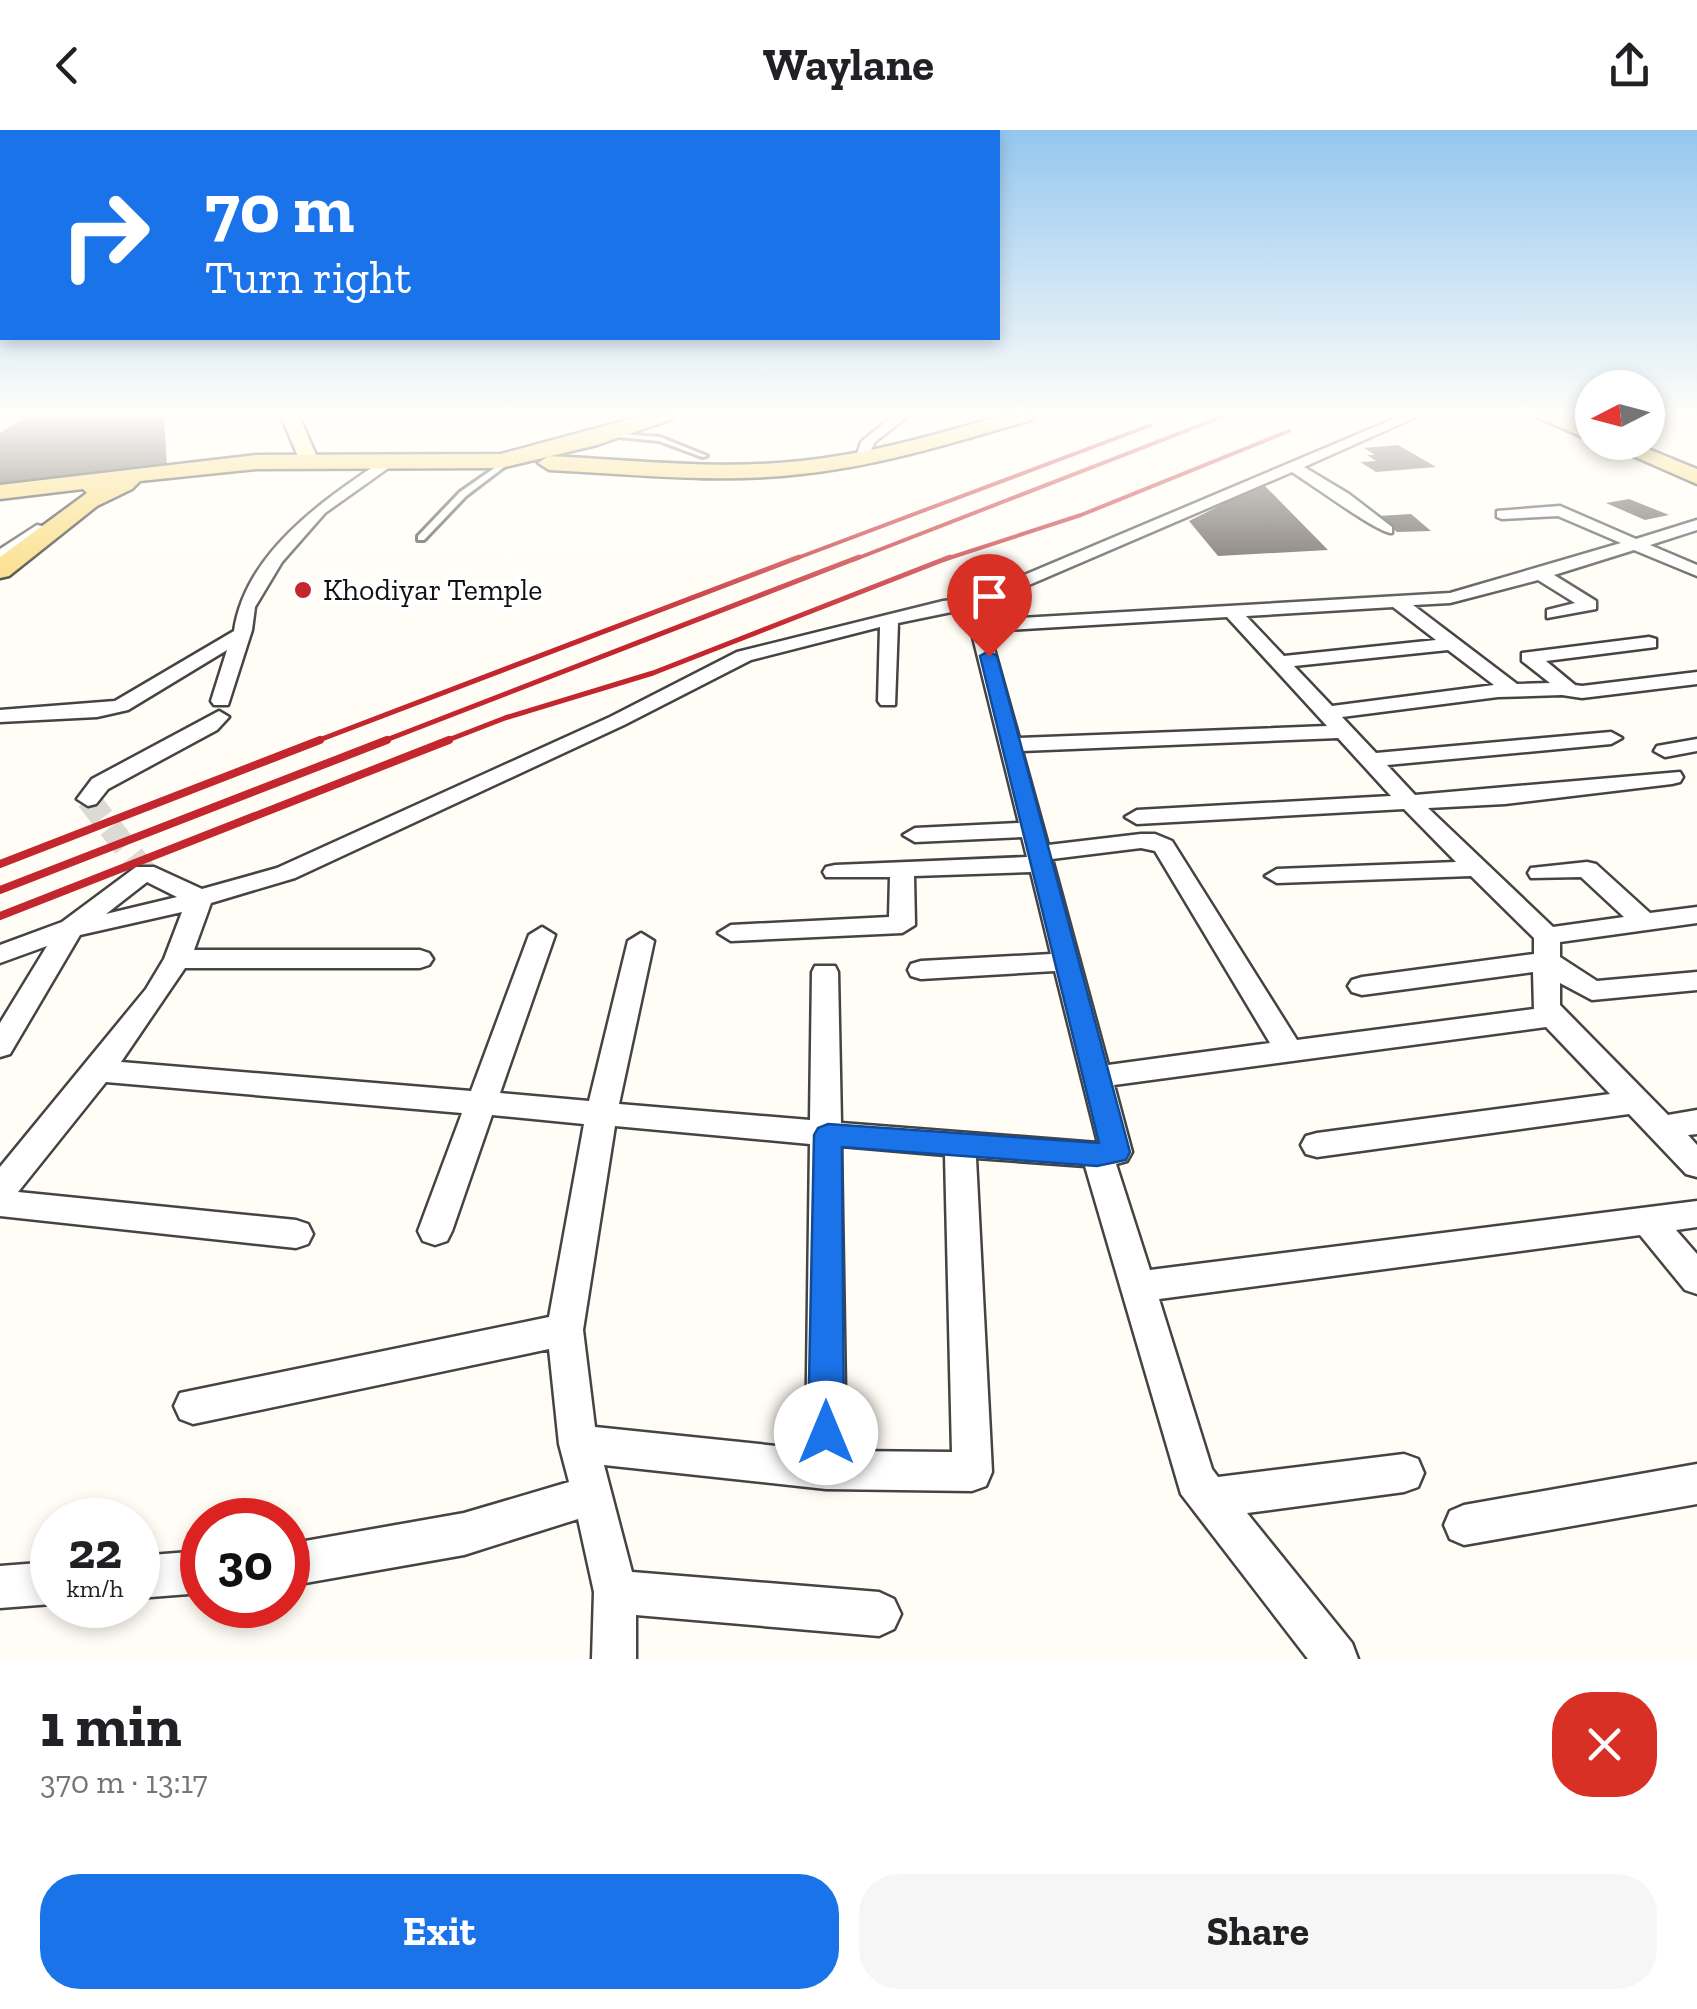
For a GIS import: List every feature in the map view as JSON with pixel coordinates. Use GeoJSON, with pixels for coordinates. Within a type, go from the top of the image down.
{"type":"FeatureCollection","features":[{"type":"Feature","properties":{"kind":"main road"},"geometry":{"type":"LineString","coordinates":[[0,495],[112,487]]}},
{"type":"Feature","properties":{"kind":"main road"},"geometry":{"type":"LineString","coordinates":[[0,570],[101,489]]}},
{"type":"Feature","properties":{"kind":"street"},"geometry":{"type":"LineString","coordinates":[[88,799],[100,784],[210,726],[220,709],[246,607],[275,560],[320,510],[353,487]]}},
{"type":"Feature","properties":{"kind":"street"},"geometry":{"type":"LineString","coordinates":[[978,614],[1249,487]]}},
{"type":"Feature","properties":{"kind":"street"},"geometry":{"type":"LineString","coordinates":[[1328,487],[1386,530]]}},
{"type":"Feature","properties":{"kind":"street"},"geometry":{"type":"LineString","coordinates":[[0,556],[101,489]]}},
{"type":"Feature","properties":{"kind":"street"},"geometry":{"type":"LineString","coordinates":[[1502,514],[1555,509],[1697,571]]}},
{"type":"Feature","properties":{"kind":"street"},"geometry":{"type":"LineString","coordinates":[[0,954],[71,928],[136,917],[286,873],[618,721],[744,656],[889,619],[943,606],[978,614],[1231,610],[1465,595],[1697,524]]}},
{"type":"Feature","properties":{"kind":"street"},"geometry":{"type":"LineString","coordinates":[[1541,574],[1590,605],[1553,614]]}},
{"type":"Feature","properties":{"kind":"street"},"geometry":{"type":"LineString","coordinates":[[1395,600],[1514,691]]}},
{"type":"Feature","properties":{"kind":"street"},"geometry":{"type":"LineString","coordinates":[[1231,610],[1409,802],[1479,868],[1547,948],[1599,992],[1697,981]]}},
{"type":"Feature","properties":{"kind":"street"},"geometry":{"type":"LineString","coordinates":[[99,1072],[479,1101],[601,1116],[828,1135],[1097,1155],[1116,1152],[978,614]]}},
{"type":"Feature","properties":{"kind":"street"},"geometry":{"type":"LineString","coordinates":[[888,702],[889,619]]}},
{"type":"Feature","properties":{"kind":"street"},"geometry":{"type":"LineString","coordinates":[[0,716],[97,711],[121,706],[242,634]]}},
{"type":"Feature","properties":{"kind":"street"},"geometry":{"type":"LineString","coordinates":[[1649,643],[1530,656],[1566,686],[1582,692],[1697,678]]}},
{"type":"Feature","properties":{"kind":"street"},"geometry":{"type":"LineString","coordinates":[[1279,662],[1451,644]]}},
{"type":"Feature","properties":{"kind":"street"},"geometry":{"type":"LineString","coordinates":[[1328,713],[1566,686]]}},
{"type":"Feature","properties":{"kind":"street"},"geometry":{"type":"LineString","coordinates":[[1011,745],[1346,731]]}},
{"type":"Feature","properties":{"kind":"street"},"geometry":{"type":"LineString","coordinates":[[1372,760],[1611,738]]}},
{"type":"Feature","properties":{"kind":"street"},"geometry":{"type":"LineString","coordinates":[[1665,751],[1697,745]]}},
{"type":"Feature","properties":{"kind":"street"},"geometry":{"type":"LineString","coordinates":[[1137,817],[1514,796],[1672,778]]}},
{"type":"Feature","properties":{"kind":"street"},"geometry":{"type":"LineString","coordinates":[[915,836],[1037,849]]}},
{"type":"Feature","properties":{"kind":"street"},"geometry":{"type":"LineString","coordinates":[[836,872],[902,870],[1037,849],[1140,841],[1164,846],[1289,1050]]}},
{"type":"Feature","properties":{"kind":"street"},"geometry":{"type":"LineString","coordinates":[[1277,876],[1479,868]]}},
{"type":"Feature","properties":{"kind":"street"},"geometry":{"type":"LineString","coordinates":[[1540,873],[1587,869],[1644,922]]}},
{"type":"Feature","properties":{"kind":"street"},"geometry":{"type":"LineString","coordinates":[[730,933],[902,925],[902,870]]}},
{"type":"Feature","properties":{"kind":"street"},"geometry":{"type":"LineString","coordinates":[[0,1047],[71,928],[145,872],[200,898]]}},
{"type":"Feature","properties":{"kind":"street"},"geometry":{"type":"LineString","coordinates":[[0,1190],[99,1072],[156,995],[177,959],[200,898]]}},
{"type":"Feature","properties":{"kind":"street"},"geometry":{"type":"LineString","coordinates":[[1362,986],[1547,948],[1644,922],[1697,915]]}},
{"type":"Feature","properties":{"kind":"street"},"geometry":{"type":"LineString","coordinates":[[435,1231],[542,935]]}},
{"type":"Feature","properties":{"kind":"street"},"geometry":{"type":"LineString","coordinates":[[614,1659],[615,1592],[578,1444],[565,1330],[601,1116],[641,940]]}},
{"type":"Feature","properties":{"kind":"street"},"geometry":{"type":"LineString","coordinates":[[1547,948],[1546,1005],[1552,1016],[1697,1164]]}},
{"type":"Feature","properties":{"kind":"street"},"geometry":{"type":"LineString","coordinates":[[177,959],[420,959]]}},
{"type":"Feature","properties":{"kind":"street"},"geometry":{"type":"LineString","coordinates":[[921,970],[1065,962]]}},
{"type":"Feature","properties":{"kind":"street"},"geometry":{"type":"LineString","coordinates":[[825,972],[826,1470]]}},
{"type":"Feature","properties":{"kind":"street"},"geometry":{"type":"LineString","coordinates":[[1095,1078],[1552,1016]]}},
{"type":"Feature","properties":{"kind":"street"},"geometry":{"type":"LineString","coordinates":[[1317,1145],[1636,1102]]}},
{"type":"Feature","properties":{"kind":"street"},"geometry":{"type":"LineString","coordinates":[[1662,1128],[1697,1122]]}},
{"type":"Feature","properties":{"kind":"street"},"geometry":{"type":"LineString","coordinates":[[578,1444],[826,1470],[972,1472],[960,1145]]}},
{"type":"Feature","properties":{"kind":"street"},"geometry":{"type":"LineString","coordinates":[[1097,1155],[1187,1460],[1208,1498],[1336,1659]]}},
{"type":"Feature","properties":{"kind":"street"},"geometry":{"type":"LineString","coordinates":[[0,1203],[296,1234]]}},
{"type":"Feature","properties":{"kind":"street"},"geometry":{"type":"LineString","coordinates":[[1138,1287],[1697,1214]]}},
{"type":"Feature","properties":{"kind":"street"},"geometry":{"type":"LineString","coordinates":[[1649,1222],[1697,1279]]}},
{"type":"Feature","properties":{"kind":"street"},"geometry":{"type":"LineString","coordinates":[[193,1406],[565,1330]]}},
{"type":"Feature","properties":{"kind":"street"},"geometry":{"type":"LineString","coordinates":[[1208,1498],[1404,1472]]}},
{"type":"Feature","properties":{"kind":"street"},"geometry":{"type":"LineString","coordinates":[[1464,1524],[1697,1484]]}},
{"type":"Feature","properties":{"kind":"street"},"geometry":{"type":"LineString","coordinates":[[310,1561],[464,1534],[593,1495]]}},
{"type":"Feature","properties":{"kind":"street"},"geometry":{"type":"LineString","coordinates":[[0,1586],[30,1584]]}},
{"type":"Feature","properties":{"kind":"street"},"geometry":{"type":"LineString","coordinates":[[615,1592],[879,1614]]}},
{"type":"Feature","properties":{"kind":"lane"},"geometry":{"type":"LineString","coordinates":[[421,538],[471,487]]}},
{"type":"Feature","properties":{"kind":"building"},"geometry":{"type":"Polygon","coordinates":[[[1256,487],[1266,487],[1328,550],[1218,556],[1189,521],[1256,487]]]}},
{"type":"Feature","properties":{"kind":"building"},"geometry":{"type":"Polygon","coordinates":[[[1629,499],[1669,515],[1645,520],[1606,503],[1629,499]]]}},
{"type":"Feature","properties":{"kind":"building"},"geometry":{"type":"Polygon","coordinates":[[[1411,514],[1431,531],[1397,532],[1378,516],[1411,514]]]}},
{"type":"Feature","properties":{"kind":"tunnel"},"geometry":{"type":"LineString","coordinates":[[88,799],[145,872]]}},
{"type":"Feature","properties":{"kind":"railway"},"geometry":{"type":"LineString","coordinates":[[792,560],[985,487]]}},
{"type":"Feature","properties":{"kind":"railway"},"geometry":{"type":"LineString","coordinates":[[853,560],[1040,487]]}},
{"type":"Feature","properties":{"kind":"railway"},"geometry":{"type":"LineString","coordinates":[[943,560],[1081,515],[1149,487]]}},
{"type":"Feature","properties":{"kind":"railway"},"geometry":{"type":"LineString","coordinates":[[314,742],[799,557]]}},
{"type":"Feature","properties":{"kind":"railway"},"geometry":{"type":"LineString","coordinates":[[381,742],[859,557]]}},
{"type":"Feature","properties":{"kind":"railway"},"geometry":{"type":"LineString","coordinates":[[443,742],[505,718],[653,673],[950,557]]}},
{"type":"Feature","properties":{"kind":"railway"},"geometry":{"type":"LineString","coordinates":[[0,864],[320,740]]}},
{"type":"Feature","properties":{"kind":"railway"},"geometry":{"type":"LineString","coordinates":[[0,890],[387,740]]}},
{"type":"Feature","properties":{"kind":"railway"},"geometry":{"type":"LineString","coordinates":[[0,916],[449,740]]}},
{"type":"Feature","properties":{"kind":"place","name":"Khodiyar Temple"},"geometry":{"type":"Point","coordinates":[303,590]}},
{"type":"Feature","properties":{"kind":"route"},"geometry":{"type":"LineString","coordinates":[[826,1433],[828,1135],[1097,1155],[1116,1152],[989,656]]}}]}
